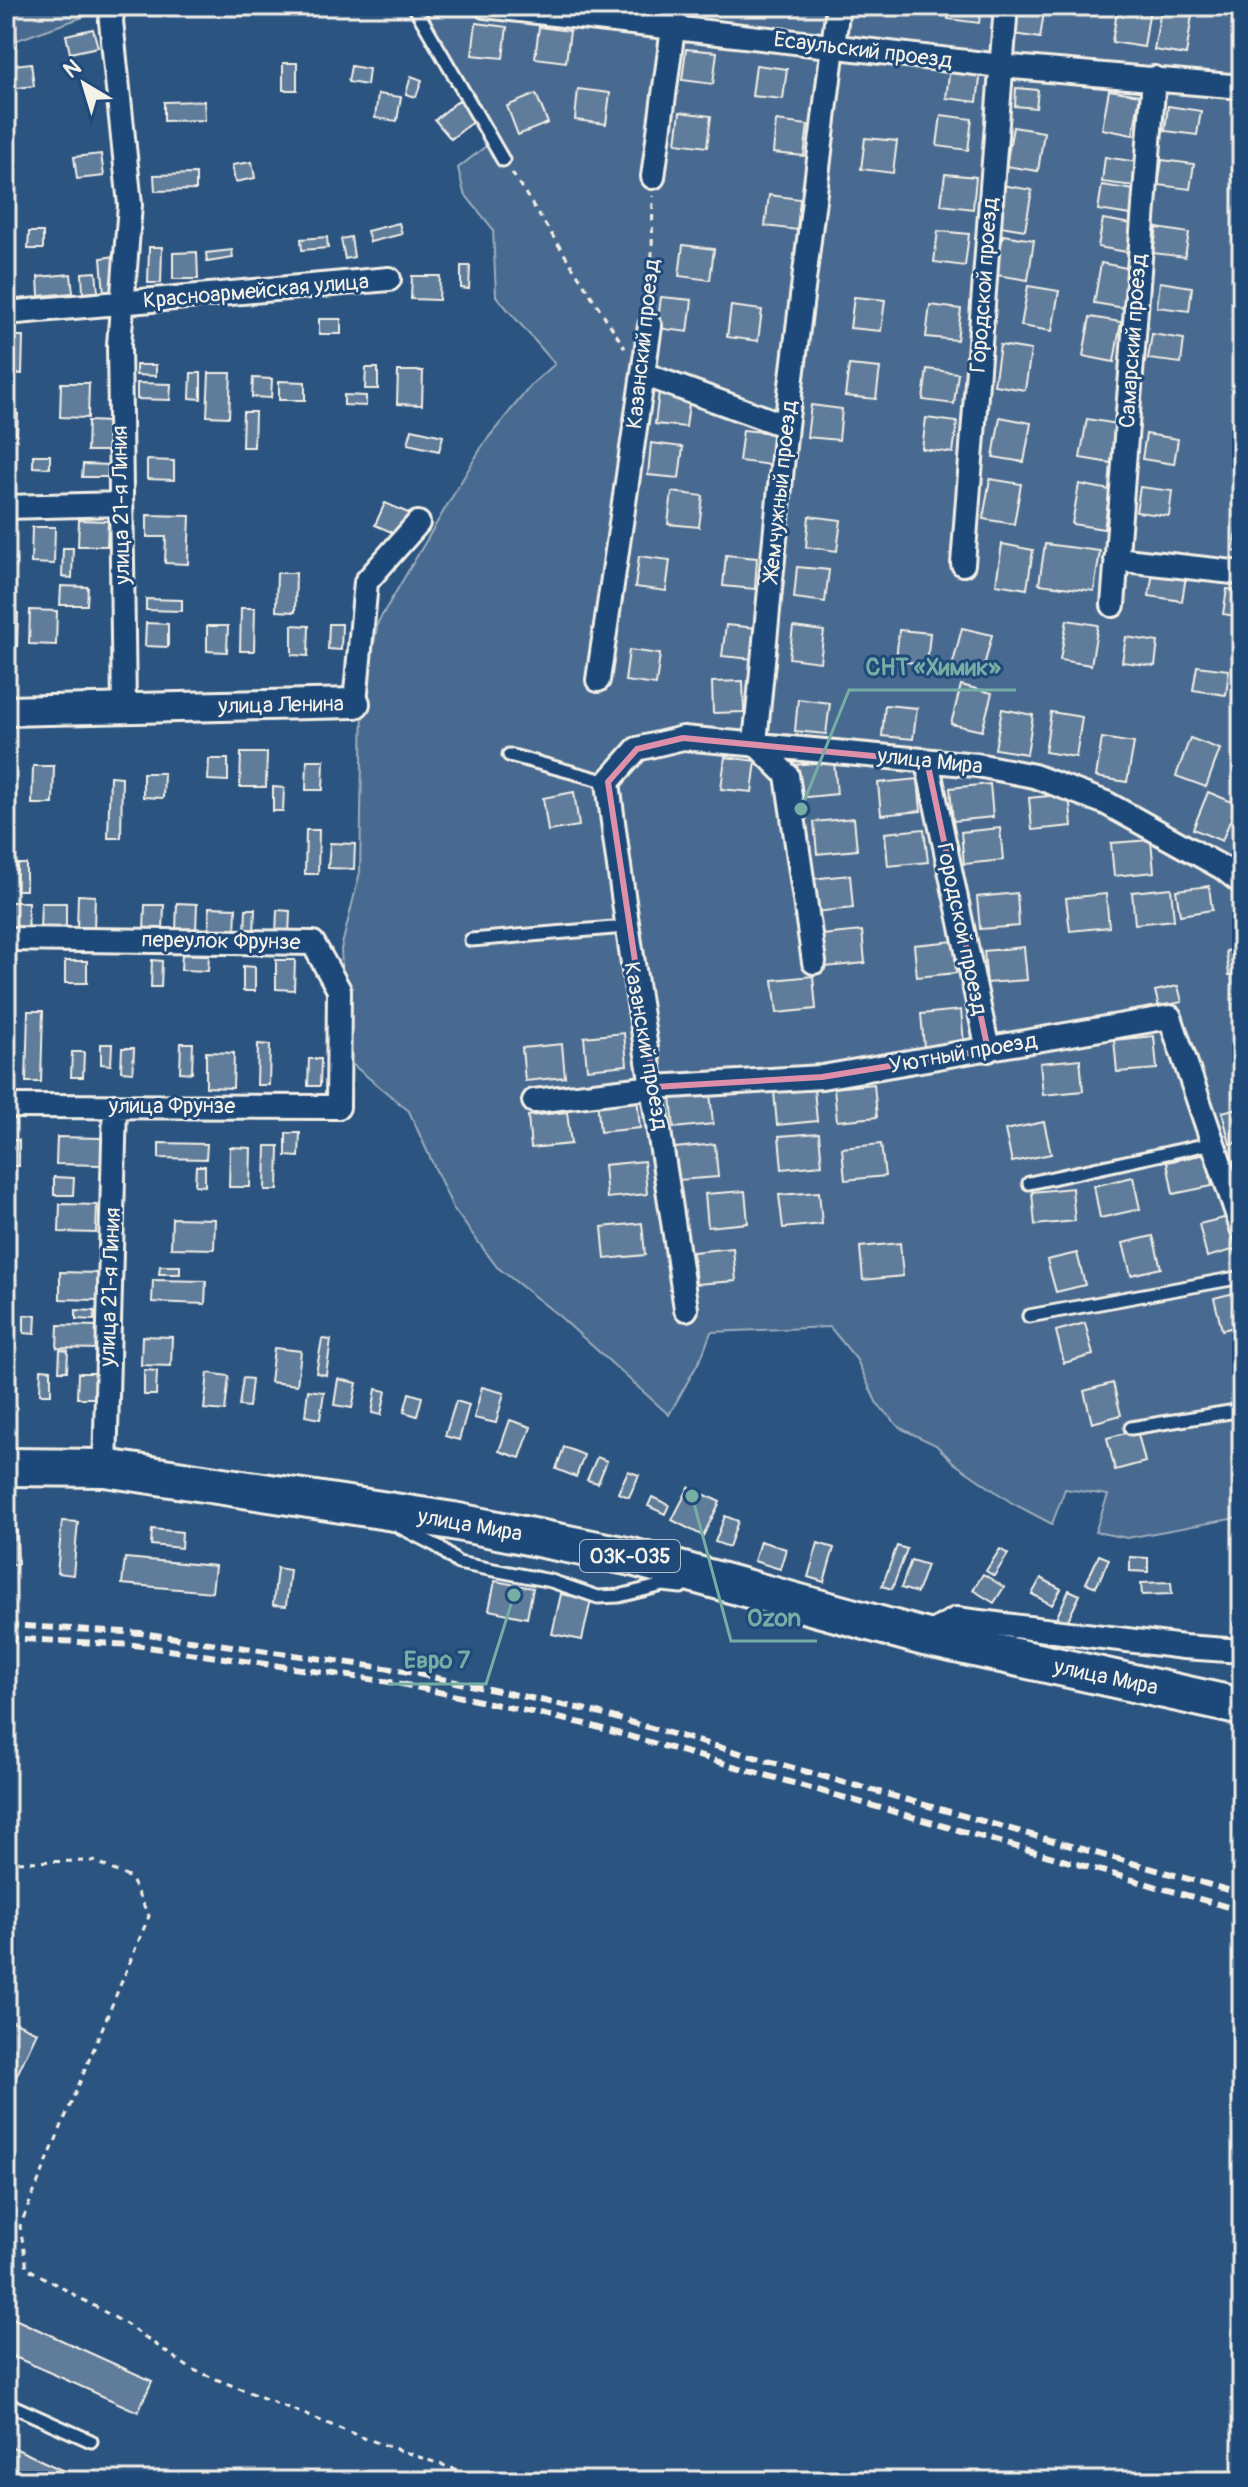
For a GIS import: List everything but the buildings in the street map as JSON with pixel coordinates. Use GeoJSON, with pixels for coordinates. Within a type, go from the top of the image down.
{"type":"FeatureCollection","features":[{"type":"Feature","properties":{"kind":"main road","name":"улица Мира"},"geometry":{"type":"LineString","coordinates":[[6,1467],[105,1468],[453,1521],[632,1557],[924,1637],[1242,1707]]}},
{"type":"Feature","properties":{"kind":"street","name":"Красноармейская улица"},"geometry":{"type":"LineString","coordinates":[[113,6],[111,21],[130,205],[123,303]]}},
{"type":"Feature","properties":{"kind":"street","name":"Есаульский проезд"},"geometry":{"type":"LineString","coordinates":[[485,6],[674,17],[833,46],[1001,66],[1242,87]]}},
{"type":"Feature","properties":{"kind":"street","name":"Жемчужный проезд"},"geometry":{"type":"LineString","coordinates":[[755,743],[786,426],[838,6]]}},
{"type":"Feature","properties":{"kind":"street","name":"Городской проезд"},"geometry":{"type":"LineString","coordinates":[[963,564],[1006,6]]}},
{"type":"Feature","properties":{"kind":"street"},"geometry":{"type":"LineString","coordinates":[[653,177],[674,17]]}},
{"type":"Feature","properties":{"kind":"street","name":"Самарский проезд"},"geometry":{"type":"LineString","coordinates":[[1113,605],[1154,78]]}},
{"type":"Feature","properties":{"kind":"street","name":"Красноармейская улица"},"geometry":{"type":"LineString","coordinates":[[6,313],[389,279]]}},
{"type":"Feature","properties":{"kind":"street","name":"улица 21-я Линия"},"geometry":{"type":"LineString","coordinates":[[123,303],[119,345],[124,708]]}},
{"type":"Feature","properties":{"kind":"street","name":"Казанский проезд"},"geometry":{"type":"LineString","coordinates":[[598,680],[650,326]]}},
{"type":"Feature","properties":{"kind":"street"},"geometry":{"type":"LineString","coordinates":[[643,375],[786,426]]}},
{"type":"Feature","properties":{"kind":"street"},"geometry":{"type":"LineString","coordinates":[[6,507],[121,504]]}},
{"type":"Feature","properties":{"kind":"street","name":"улица Ленина"},"geometry":{"type":"LineString","coordinates":[[6,711],[355,703],[366,582],[418,523]]}},
{"type":"Feature","properties":{"kind":"street"},"geometry":{"type":"LineString","coordinates":[[1116,559],[1242,573]]}},
{"type":"Feature","properties":{"kind":"street","name":"улица Мира"},"geometry":{"type":"LineString","coordinates":[[608,782],[637,749],[683,738],[977,765],[1034,776],[1106,803],[1223,868],[1242,883]]}},
{"type":"Feature","properties":{"kind":"street"},"geometry":{"type":"LineString","coordinates":[[755,743],[787,775],[814,962]]}},
{"type":"Feature","properties":{"kind":"street","name":"Городской проезд"},"geometry":{"type":"LineString","coordinates":[[927,761],[988,1050]]}},
{"type":"Feature","properties":{"kind":"street","name":"Казанский проезд"},"geometry":{"type":"LineString","coordinates":[[608,782],[625,927],[654,1087],[686,1309]]}},
{"type":"Feature","properties":{"kind":"street","name":"переулок Фрунзе"},"geometry":{"type":"LineString","coordinates":[[6,939],[313,943],[339,990],[338,1107]]}},
{"type":"Feature","properties":{"kind":"street","name":"Уютный проезд"},"geometry":{"type":"LineString","coordinates":[[534,1101],[654,1087],[822,1077],[1170,1017],[1242,1228]]}},
{"type":"Feature","properties":{"kind":"street","name":"улица Фрунзе"},"geometry":{"type":"LineString","coordinates":[[6,1106],[338,1107]]}},
{"type":"Feature","properties":{"kind":"street","name":"улица 21-я Линия"},"geometry":{"type":"LineString","coordinates":[[105,1468],[115,1106]]}},
{"type":"Feature","properties":{"kind":"street","name":"улица Мира"},"geometry":{"type":"LineString","coordinates":[[924,1637],[956,1619],[1184,1647],[1242,1651]]}},
{"type":"Feature","properties":{"kind":"lane"},"geometry":{"type":"LineString","coordinates":[[414,6],[503,160]]}},
{"type":"Feature","properties":{"kind":"lane"},"geometry":{"type":"LineString","coordinates":[[509,755],[608,782]]}},
{"type":"Feature","properties":{"kind":"lane"},"geometry":{"type":"LineString","coordinates":[[471,940],[625,927]]}},
{"type":"Feature","properties":{"kind":"lane"},"geometry":{"type":"LineString","coordinates":[[1029,1183],[1213,1143]]}},
{"type":"Feature","properties":{"kind":"lane"},"geometry":{"type":"LineString","coordinates":[[1029,1316],[1242,1277]]}},
{"type":"Feature","properties":{"kind":"lane"},"geometry":{"type":"LineString","coordinates":[[1131,1428],[1242,1410]]}},
{"type":"Feature","properties":{"kind":"lane"},"geometry":{"type":"LineString","coordinates":[[6,2403],[91,2441]]}},
{"type":"Feature","properties":{"kind":"path"},"geometry":{"type":"LineString","coordinates":[[503,160],[643,375]]}},
{"type":"Feature","properties":{"kind":"path","name":"Казанский проезд"},"geometry":{"type":"LineString","coordinates":[[650,326],[653,177]]}},
{"type":"Feature","properties":{"kind":"path"},"geometry":{"type":"LineString","coordinates":[[6,1862],[94,1861],[130,1878],[149,1916],[20,2226],[27,2268],[126,2324],[191,2369],[364,2438],[489,2481]]}},
{"type":"Feature","properties":{"kind":"highlighted area"},"geometry":{"type":"Polygon","coordinates":[[[683,738],[927,761],[988,1050],[822,1077],[654,1087],[608,782],[637,749],[683,738]]]}},
{"type":"Feature","properties":{"kind":"shaded area"},"geometry":{"type":"Polygon","coordinates":[[[6,6],[104,6],[103,10],[6,44],[6,6]]]}},
{"type":"Feature","properties":{"kind":"shaded area"},"geometry":{"type":"Polygon","coordinates":[[[384,6],[1242,6],[1242,1517],[1127,1538],[1095,1532],[1108,1495],[1065,1489],[1052,1524],[1012,1503],[954,1463],[936,1445],[900,1428],[877,1404],[857,1360],[830,1327],[711,1332],[702,1356],[669,1415],[558,1315],[497,1267],[453,1208],[409,1111],[347,1060],[341,949],[360,872],[363,701],[378,622],[484,443],[532,384],[555,364],[496,296],[493,229],[464,193],[458,168],[495,139],[418,12],[384,6]]]}},
{"type":"Feature","properties":{"kind":"railway"},"geometry":{"type":"LineString","coordinates":[[6,1625],[141,1633],[399,1670],[587,1710],[1242,1894]]}},
{"type":"Feature","properties":{"kind":"railway"},"geometry":{"type":"LineString","coordinates":[[6,1638],[134,1645],[397,1683],[586,1724],[1242,1911]]}},
{"type":"Feature","properties":{"kind":"place","name":"СНТ «Химик»"},"geometry":{"type":"Point","coordinates":[801,809]}},
{"type":"Feature","properties":{"kind":"place","name":"Ozon"},"geometry":{"type":"Point","coordinates":[692,1496]}},
{"type":"Feature","properties":{"kind":"place","name":"Евро 7"},"geometry":{"type":"Point","coordinates":[514,1595]}}]}
